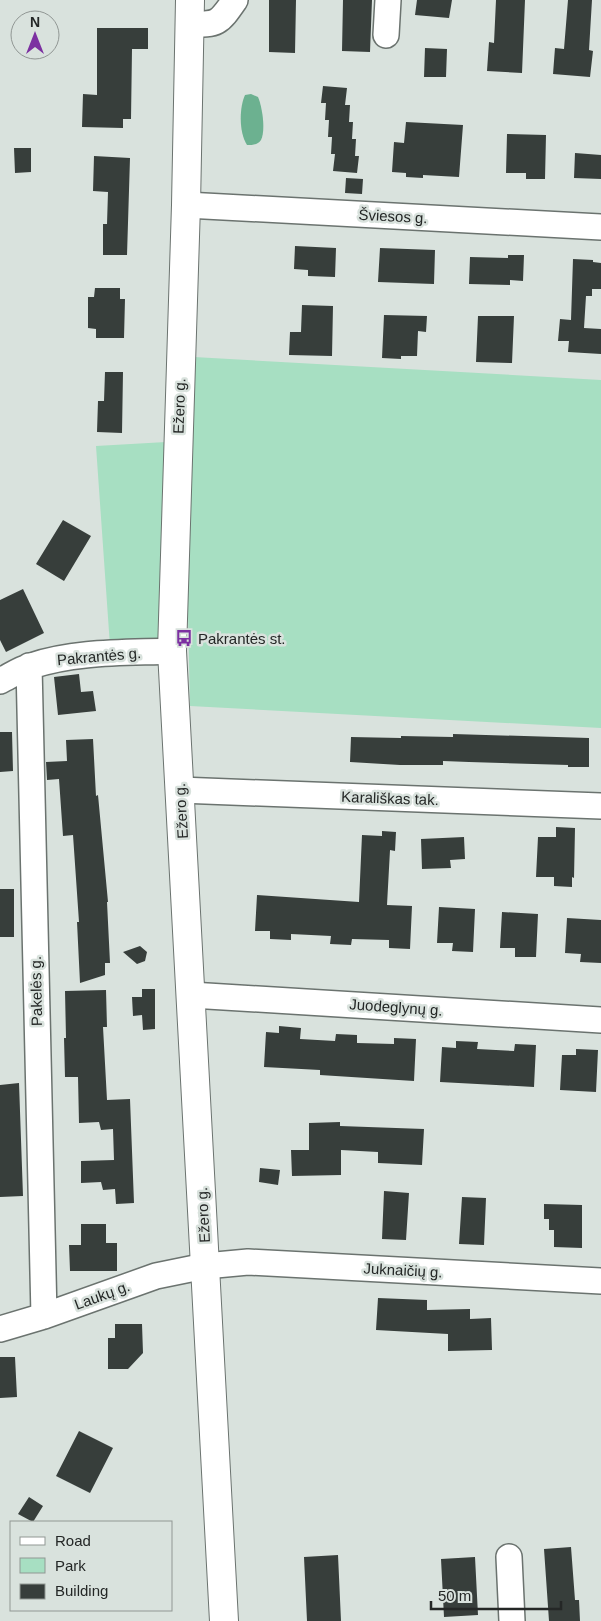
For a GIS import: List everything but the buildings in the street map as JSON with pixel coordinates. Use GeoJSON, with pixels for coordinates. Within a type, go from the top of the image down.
{"type":"FeatureCollection","features":[{"type":"Feature","properties":{"kind":"main road","name":"Ežero g."},"geometry":{"type":"LineString","coordinates":[[190,12],[172,651],[224,1621]]}},
{"type":"Feature","properties":{"kind":"street"},"geometry":{"type":"LineString","coordinates":[[190,12],[202,24],[217,22],[235,0]]}},
{"type":"Feature","properties":{"kind":"street"},"geometry":{"type":"LineString","coordinates":[[386,34],[388,0]]}},
{"type":"Feature","properties":{"kind":"street","name":"Šviesos g."},"geometry":{"type":"LineString","coordinates":[[186,205],[601,227]]}},
{"type":"Feature","properties":{"kind":"street","name":"Pakrantės g."},"geometry":{"type":"LineString","coordinates":[[0,681],[29,666],[55,659],[84,655],[172,651]]}},
{"type":"Feature","properties":{"kind":"street","name":"Pakelės g."},"geometry":{"type":"LineString","coordinates":[[29,666],[44,1316]]}},
{"type":"Feature","properties":{"kind":"street","name":"Karališkas tak."},"geometry":{"type":"LineString","coordinates":[[180,790],[601,806]]}},
{"type":"Feature","properties":{"kind":"street","name":"Juodeglynų g."},"geometry":{"type":"LineString","coordinates":[[191,995],[601,1020]]}},
{"type":"Feature","properties":{"kind":"street","name":"Juknaičių g."},"geometry":{"type":"LineString","coordinates":[[205,1266],[248,1262],[601,1281]]}},
{"type":"Feature","properties":{"kind":"street","name":"Laukų g."},"geometry":{"type":"LineString","coordinates":[[0,1329],[44,1316],[156,1276],[205,1266]]}},
{"type":"Feature","properties":{"kind":"street"},"geometry":{"type":"LineString","coordinates":[[508,1556],[512,1621]]}},
{"type":"Feature","properties":{"kind":"green space"},"geometry":{"type":"Polygon","coordinates":[[[194,357],[601,380],[601,728],[190,706],[187,567],[194,357]]]}},
{"type":"Feature","properties":{"kind":"green space"},"geometry":{"type":"Polygon","coordinates":[[[166,442],[158,642],[110,646],[96,446],[166,442]]]}},
{"type":"Feature","properties":{"kind":"shaded area"},"geometry":{"type":"Polygon","coordinates":[[[251,94],[258,97],[263,118],[263,130],[260,142],[247,145],[242,134],[241,113],[245,95],[251,94]]]}},
{"type":"Feature","properties":{"kind":"place","name":"Pakrantės st."},"geometry":{"type":"Point","coordinates":[184,638]}}]}
